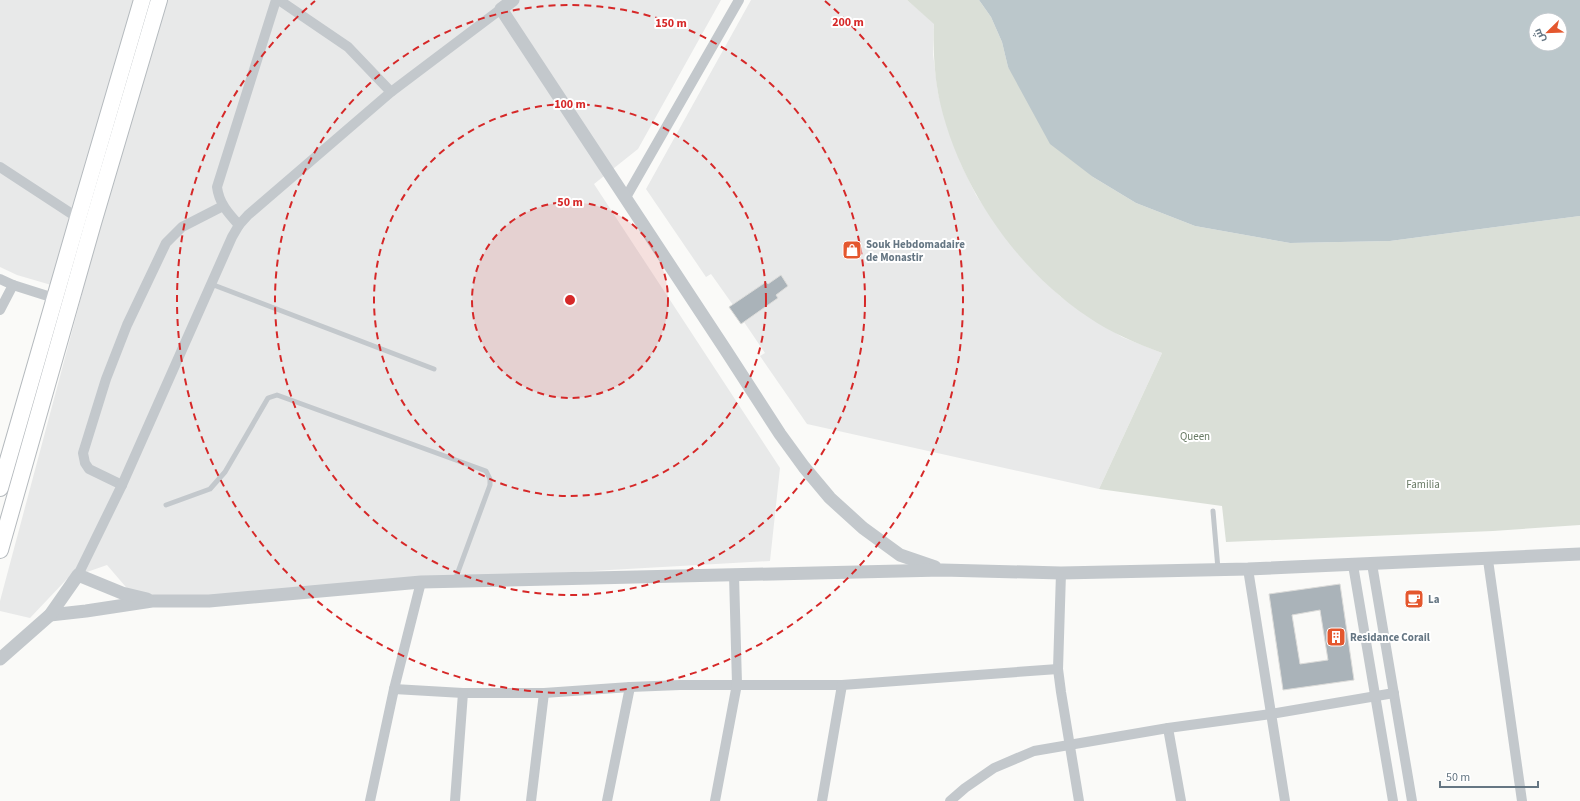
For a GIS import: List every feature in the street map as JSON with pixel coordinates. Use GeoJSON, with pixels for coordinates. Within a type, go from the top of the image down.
{"type":"FeatureCollection","features":[{"type":"Feature","properties":{"kind":"main road"},"geometry":{"type":"LineString","coordinates":[[0,488],[54,298],[142,0]]}},
{"type":"Feature","properties":{"kind":"main road"},"geometry":{"type":"LineString","coordinates":[[0,550],[88,238],[159,0]]}},
{"type":"Feature","properties":{"kind":"street"},"geometry":{"type":"LineString","coordinates":[[239,225],[222,206],[218,197],[217,187],[278,0],[348,47],[391,92]]}},
{"type":"Feature","properties":{"kind":"street"},"geometry":{"type":"LineString","coordinates":[[0,659],[50,615],[78,575],[122,485],[232,237],[239,225],[248,215],[391,92],[513,0]]}},
{"type":"Feature","properties":{"kind":"street"},"geometry":{"type":"LineString","coordinates":[[625,199],[739,0]]}},
{"type":"Feature","properties":{"kind":"street"},"geometry":{"type":"LineString","coordinates":[[501,9],[625,199],[804,467],[830,498],[863,528],[900,555],[942,570]]}},
{"type":"Feature","properties":{"kind":"street"},"geometry":{"type":"LineString","coordinates":[[0,167],[78,218]]}},
{"type":"Feature","properties":{"kind":"street"},"geometry":{"type":"LineString","coordinates":[[122,485],[89,469],[85,463],[83,453],[106,379],[127,325],[166,243],[182,228],[222,206]]}},
{"type":"Feature","properties":{"kind":"street"},"geometry":{"type":"LineString","coordinates":[[0,279],[13,285],[54,298]]}},
{"type":"Feature","properties":{"kind":"street"},"geometry":{"type":"LineString","coordinates":[[0,310],[13,285]]}},
{"type":"Feature","properties":{"kind":"street"},"geometry":{"type":"LineString","coordinates":[[50,615],[152,601],[210,601],[421,582],[942,570],[1061,573],[1218,570],[1488,560],[1580,554]]}},
{"type":"Feature","properties":{"kind":"street"},"geometry":{"type":"LineString","coordinates":[[1488,560],[1522,801]]}},
{"type":"Feature","properties":{"kind":"street"},"geometry":{"type":"LineString","coordinates":[[1372,564],[1412,801]]}},
{"type":"Feature","properties":{"kind":"street"},"geometry":{"type":"LineString","coordinates":[[1353,565],[1392,801]]}},
{"type":"Feature","properties":{"kind":"street"},"geometry":{"type":"LineString","coordinates":[[1248,569],[1285,801]]}},
{"type":"Feature","properties":{"kind":"street"},"geometry":{"type":"LineString","coordinates":[[1061,573],[1058,670],[1079,801]]}},
{"type":"Feature","properties":{"kind":"street"},"geometry":{"type":"LineString","coordinates":[[78,575],[122,593],[152,601]]}},
{"type":"Feature","properties":{"kind":"street"},"geometry":{"type":"LineString","coordinates":[[715,801],[737,684],[734,575]]}},
{"type":"Feature","properties":{"kind":"street"},"geometry":{"type":"LineString","coordinates":[[370,801],[394,689],[421,582]]}},
{"type":"Feature","properties":{"kind":"street"},"geometry":{"type":"LineString","coordinates":[[394,689],[463,693],[544,694],[630,687],[737,684],[842,685],[1058,670]]}},
{"type":"Feature","properties":{"kind":"street"},"geometry":{"type":"LineString","coordinates":[[822,801],[842,685]]}},
{"type":"Feature","properties":{"kind":"street"},"geometry":{"type":"LineString","coordinates":[[607,801],[630,687]]}},
{"type":"Feature","properties":{"kind":"street"},"geometry":{"type":"LineString","coordinates":[[950,801],[965,788],[994,768],[1034,751],[1168,728],[1271,714],[1394,692]]}},
{"type":"Feature","properties":{"kind":"street"},"geometry":{"type":"LineString","coordinates":[[455,801],[463,693]]}},
{"type":"Feature","properties":{"kind":"street"},"geometry":{"type":"LineString","coordinates":[[531,801],[544,694]]}},
{"type":"Feature","properties":{"kind":"street"},"geometry":{"type":"LineString","coordinates":[[1168,728],[1180,801]]}},
{"type":"Feature","properties":{"kind":"lane"},"geometry":{"type":"LineString","coordinates":[[211,284],[434,369]]}},
{"type":"Feature","properties":{"kind":"lane"},"geometry":{"type":"LineString","coordinates":[[166,505],[210,489],[225,472],[268,398],[277,395],[486,472],[490,479],[490,485],[455,581]]}},
{"type":"Feature","properties":{"kind":"lane"},"geometry":{"type":"LineString","coordinates":[[1213,511],[1218,570]]}},
{"type":"Feature","properties":{"kind":"shaded area"},"geometry":{"type":"Polygon","coordinates":[[[0,0],[721,0],[638,149],[594,184],[780,468],[770,561],[399,582],[212,600],[131,593],[107,565],[67,579],[30,618],[0,611],[0,601],[82,294],[17,275],[0,267],[0,0]]]}},
{"type":"Feature","properties":{"kind":"shaded area","name":"Souk Hebdomadaire de Monastir"},"geometry":{"type":"Polygon","coordinates":[[[751,0],[907,0],[934,23],[933,54],[938,93],[948,129],[961,164],[976,195],[1002,233],[1030,267],[1060,296],[1122,337],[1162,353],[1099,489],[807,424],[760,356],[765,353],[744,322],[741,324],[729,307],[733,305],[711,274],[706,277],[646,189],[751,0]]]}},
{"type":"Feature","properties":{"kind":"shaded area"},"geometry":{"type":"Polygon","coordinates":[[[979,0],[1580,0],[1580,216],[1390,241],[1290,243],[1195,226],[1136,203],[1093,177],[1050,144],[1008,67],[1002,42],[991,17],[979,0]]]}},
{"type":"Feature","properties":{"kind":"green space"},"geometry":{"type":"Polygon","coordinates":[[[907,0],[979,0],[991,17],[1002,42],[1008,67],[1093,177],[1136,203],[1195,226],[1290,243],[1390,241],[1580,216],[1580,525],[1493,531],[1226,542],[1222,506],[1099,489],[1162,353],[1115,333],[1088,317],[1061,297],[1036,274],[1013,248],[992,219],[973,189],[958,158],[946,126],[938,93],[936,76],[934,24],[907,0]]]}},
{"type":"Feature","properties":{"kind":"building"},"geometry":{"type":"Polygon","coordinates":[[[781,275],[788,286],[776,295],[778,298],[741,324],[729,307],[766,282],[768,284],[781,275]]]}},
{"type":"Feature","properties":{"kind":"building","name":"Residance Corail"},"geometry":{"type":"Polygon","coordinates":[[[1340,584],[1354,680],[1283,690],[1269,594],[1340,584]],[[1320,610],[1292,615],[1300,664],[1328,660],[1320,610]]]}},
{"type":"Feature","properties":{"kind":"place","name":"Souk Hebdomadaire de Monastir"},"geometry":{"type":"Point","coordinates":[852,250]}},
{"type":"Feature","properties":{"kind":"place","name":"La"},"geometry":{"type":"Point","coordinates":[1414,599]}},
{"type":"Feature","properties":{"kind":"place","name":"Residance Corail"},"geometry":{"type":"Point","coordinates":[1336,637]}},
{"type":"Feature","properties":{"kind":"park label","name":"Queen"},"geometry":{"type":"Point","coordinates":[1195,436]}},
{"type":"Feature","properties":{"kind":"park label","name":"Familia"},"geometry":{"type":"Point","coordinates":[1423,484]}}]}
